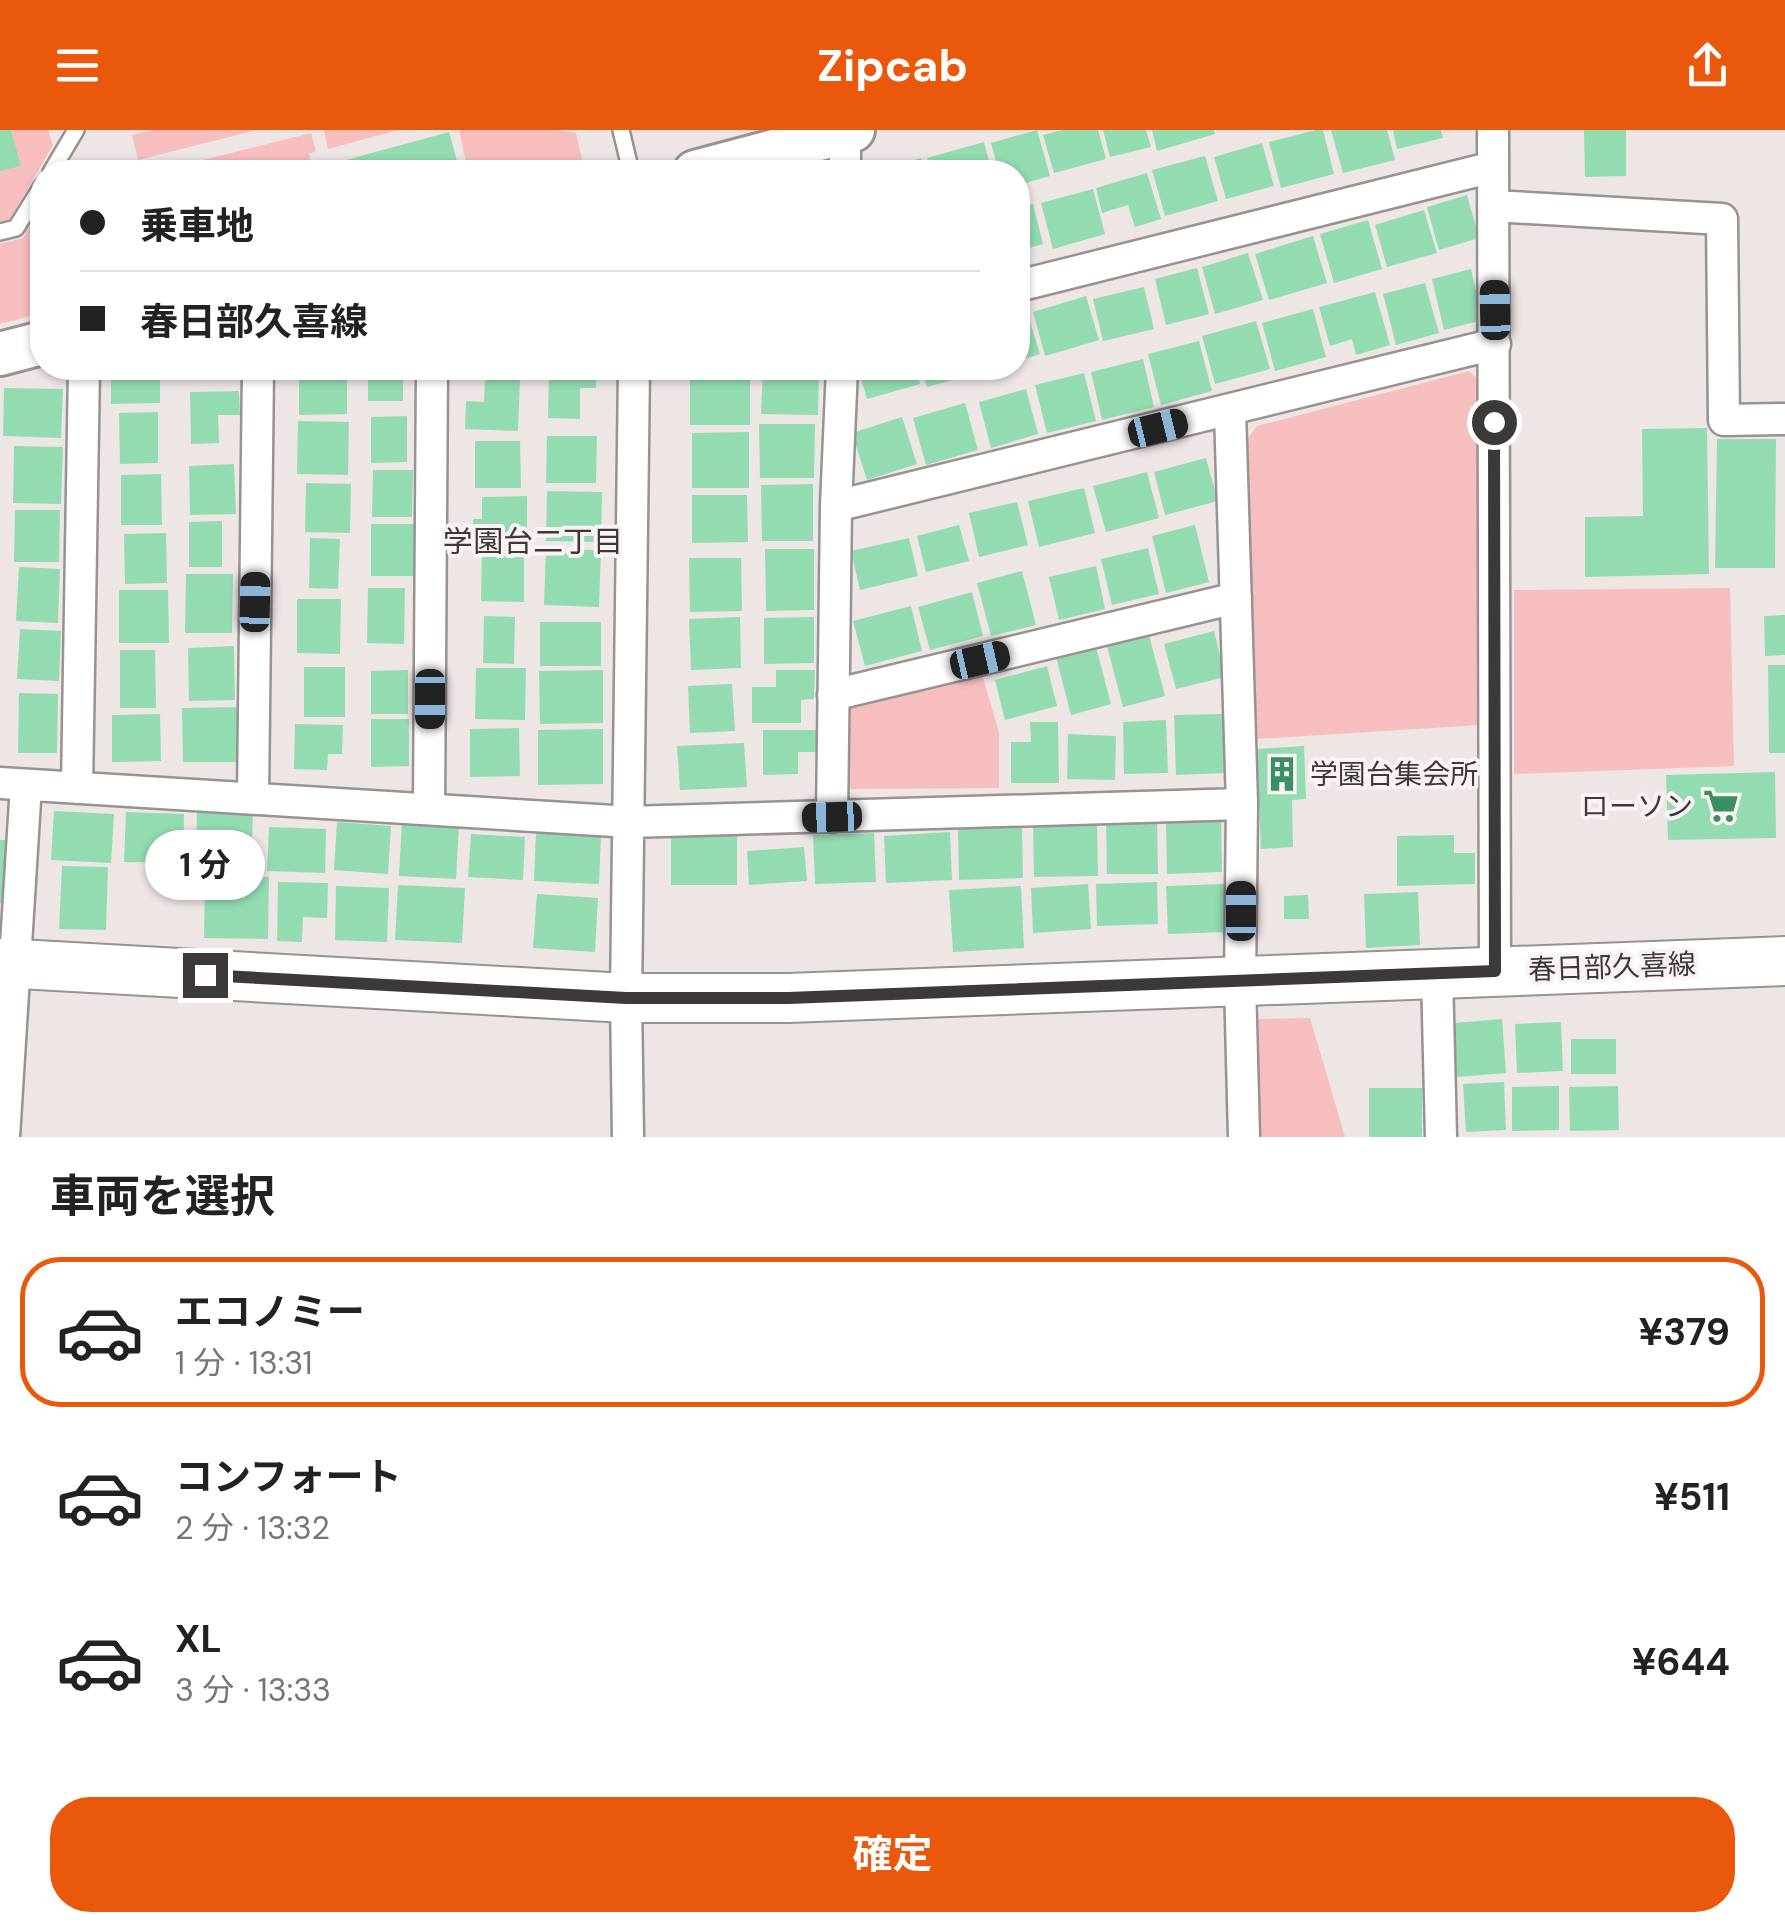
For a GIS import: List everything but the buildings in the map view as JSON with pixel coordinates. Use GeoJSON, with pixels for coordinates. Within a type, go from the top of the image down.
{"type":"FeatureCollection","features":[{"type":"Feature","properties":{"kind":"main road","name":"春日部久喜線"},"geometry":{"type":"LineString","coordinates":[[6,964],[626,998],[788,998],[1785,962]]}},
{"type":"Feature","properties":{"kind":"street"},"geometry":{"type":"LineString","coordinates":[[1494,130],[1495,971]]}},
{"type":"Feature","properties":{"kind":"street"},"geometry":{"type":"LineString","coordinates":[[763,160],[847,145]]}},
{"type":"Feature","properties":{"kind":"street"},"geometry":{"type":"LineString","coordinates":[[1030,283],[1493,167]]}},
{"type":"Feature","properties":{"kind":"street"},"geometry":{"type":"LineString","coordinates":[[1493,206],[1722,219],[1724,420],[1785,419]]}},
{"type":"Feature","properties":{"kind":"street"},"geometry":{"type":"LineString","coordinates":[[836,506],[1495,344]]}},
{"type":"Feature","properties":{"kind":"street"},"geometry":{"type":"LineString","coordinates":[[0,354],[30,346]]}},
{"type":"Feature","properties":{"kind":"street"},"geometry":{"type":"LineString","coordinates":[[76,788],[84,380]]}},
{"type":"Feature","properties":{"kind":"street"},"geometry":{"type":"LineString","coordinates":[[253,798],[258,380]]}},
{"type":"Feature","properties":{"kind":"street"},"geometry":{"type":"LineString","coordinates":[[429,809],[432,380]]}},
{"type":"Feature","properties":{"kind":"street"},"geometry":{"type":"LineString","coordinates":[[628,1137],[626,998],[634,380]]}},
{"type":"Feature","properties":{"kind":"street"},"geometry":{"type":"LineString","coordinates":[[832,817],[841,380]]}},
{"type":"Feature","properties":{"kind":"street"},"geometry":{"type":"LineString","coordinates":[[1230,411],[1242,804],[1240,982],[1244,1137]]}},
{"type":"Feature","properties":{"kind":"street"},"geometry":{"type":"LineString","coordinates":[[833,695],[1236,598]]}},
{"type":"Feature","properties":{"kind":"street"},"geometry":{"type":"LineString","coordinates":[[4,1137],[13,784],[630,822],[1242,804]]}},
{"type":"Feature","properties":{"kind":"street"},"geometry":{"type":"LineString","coordinates":[[1437,974],[1441,1137]]}},
{"type":"Feature","properties":{"kind":"lane"},"geometry":{"type":"LineString","coordinates":[[59,160],[78,130],[96,130]]}},
{"type":"Feature","properties":{"kind":"lane"},"geometry":{"type":"LineString","coordinates":[[622,130],[628,160]]}},
{"type":"Feature","properties":{"kind":"lane"},"geometry":{"type":"LineString","coordinates":[[0,232],[16,228],[30,205]]}},
{"type":"Feature","properties":{"kind":"shaded area"},"geometry":{"type":"Polygon","coordinates":[[[11,130],[48,130],[53,145],[44,160],[30,160],[30,185],[10,219],[0,222],[0,171],[20,165],[11,130]]]}},
{"type":"Feature","properties":{"kind":"shaded area"},"geometry":{"type":"Polygon","coordinates":[[[152,130],[257,130],[138,160],[132,135],[152,130]]]}},
{"type":"Feature","properties":{"kind":"shaded area"},"geometry":{"type":"Polygon","coordinates":[[[324,130],[398,130],[328,149],[324,130]]]}},
{"type":"Feature","properties":{"kind":"shaded area"},"geometry":{"type":"Polygon","coordinates":[[[459,130],[576,133],[582,160],[466,160],[459,130]]]}},
{"type":"Feature","properties":{"kind":"shaded area"},"geometry":{"type":"Polygon","coordinates":[[[311,133],[316,151],[309,154],[311,160],[203,160],[311,133]]]}},
{"type":"Feature","properties":{"kind":"shaded area"},"geometry":{"type":"Polygon","coordinates":[[[30,226],[30,316],[0,324],[0,244],[23,238],[30,226]]]}},
{"type":"Feature","properties":{"kind":"shaded area"},"geometry":{"type":"Polygon","coordinates":[[[1469,371],[1482,383],[1480,725],[1257,739],[1246,441],[1257,426],[1469,371]]]}},
{"type":"Feature","properties":{"kind":"shaded area"},"geometry":{"type":"Polygon","coordinates":[[[1730,588],[1734,766],[1514,774],[1514,590],[1730,588]]]}},
{"type":"Feature","properties":{"kind":"shaded area"},"geometry":{"type":"Polygon","coordinates":[[[981,670],[999,733],[999,788],[850,789],[850,704],[981,670]]]}},
{"type":"Feature","properties":{"kind":"shaded area"},"geometry":{"type":"Polygon","coordinates":[[[1310,1018],[1345,1137],[1256,1137],[1253,1019],[1310,1018]]]}},
{"type":"Feature","properties":{"kind":"place","name":"学園台集会所"},"geometry":{"type":"Point","coordinates":[1282,774]}},
{"type":"Feature","properties":{"kind":"place","name":"ローソン"},"geometry":{"type":"Point","coordinates":[1721,806]}},
{"type":"Feature","properties":{"kind":"district","name":"学園台二丁目"},"geometry":{"type":"Point","coordinates":[533,541]}},
{"type":"Feature","properties":{"kind":"route"},"geometry":{"type":"LineString","coordinates":[[205,975],[626,998],[788,998],[1495,971],[1494,422]]}}]}
